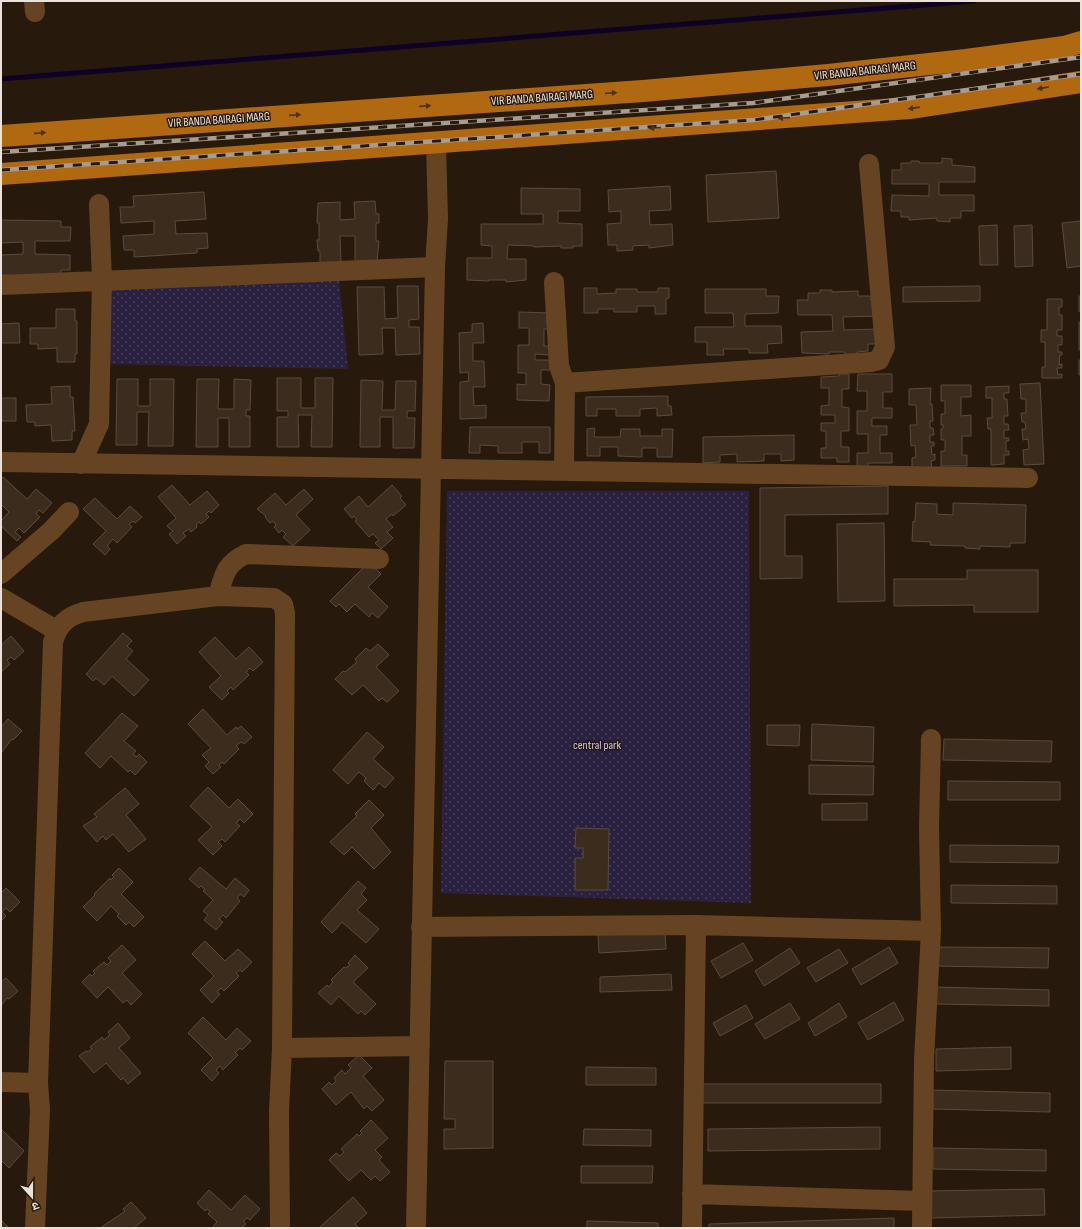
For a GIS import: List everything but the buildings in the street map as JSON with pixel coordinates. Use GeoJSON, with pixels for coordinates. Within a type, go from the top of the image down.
{"type":"FeatureCollection","features":[{"type":"Feature","properties":{"kind":"main road","name":"VIR BANDA BAIRAGI MARG"},"geometry":{"type":"LineString","coordinates":[[1,136],[635,91],[821,76],[966,60],[1064,47],[1081,42]]}},
{"type":"Feature","properties":{"kind":"main road"},"geometry":{"type":"LineString","coordinates":[[1,174],[910,108],[1081,82]]}},
{"type":"Feature","properties":{"kind":"street"},"geometry":{"type":"LineString","coordinates":[[416,1228],[435,267],[438,219],[436,143]]}},
{"type":"Feature","properties":{"kind":"street"},"geometry":{"type":"LineString","coordinates":[[564,383],[871,362],[879,360],[885,347],[869,164]]}},
{"type":"Feature","properties":{"kind":"street"},"geometry":{"type":"LineString","coordinates":[[81,464],[99,424],[102,280],[99,204]]}},
{"type":"Feature","properties":{"kind":"street"},"geometry":{"type":"LineString","coordinates":[[1,285],[435,267]]}},
{"type":"Feature","properties":{"kind":"street"},"geometry":{"type":"LineString","coordinates":[[554,282],[559,366],[564,383],[564,470]]}},
{"type":"Feature","properties":{"kind":"street"},"geometry":{"type":"LineString","coordinates":[[1,462],[1028,478]]}},
{"type":"Feature","properties":{"kind":"street"},"geometry":{"type":"LineString","coordinates":[[1,574],[51,531],[69,512]]}},
{"type":"Feature","properties":{"kind":"street"},"geometry":{"type":"LineString","coordinates":[[218,596],[225,570],[234,560],[246,554],[379,559]]}},
{"type":"Feature","properties":{"kind":"street"},"geometry":{"type":"LineString","coordinates":[[36,1228],[40,1110],[38,1083],[53,642],[56,630],[64,621],[83,612],[218,596],[274,598],[283,604],[285,613],[282,1048],[279,1110],[280,1228]]}},
{"type":"Feature","properties":{"kind":"street"},"geometry":{"type":"LineString","coordinates":[[1,598],[56,630]]}},
{"type":"Feature","properties":{"kind":"street"},"geometry":{"type":"LineString","coordinates":[[922,1228],[924,1059],[931,931],[929,828],[931,739]]}},
{"type":"Feature","properties":{"kind":"street"},"geometry":{"type":"LineString","coordinates":[[421,927],[696,925],[931,931]]}},
{"type":"Feature","properties":{"kind":"street"},"geometry":{"type":"LineString","coordinates":[[692,1228],[696,925]]}},
{"type":"Feature","properties":{"kind":"street"},"geometry":{"type":"LineString","coordinates":[[282,1048],[420,1046]]}},
{"type":"Feature","properties":{"kind":"street"},"geometry":{"type":"LineString","coordinates":[[1,1082],[38,1083]]}},
{"type":"Feature","properties":{"kind":"street"},"geometry":{"type":"LineString","coordinates":[[692,1194],[922,1201]]}},
{"type":"Feature","properties":{"kind":"green space"},"geometry":{"type":"Polygon","coordinates":[[[112,279],[339,279],[348,369],[102,364],[112,279]]]}},
{"type":"Feature","properties":{"kind":"green space","name":"central park"},"geometry":{"type":"Polygon","coordinates":[[[447,491],[749,491],[751,903],[441,893],[447,491]]]}},
{"type":"Feature","properties":{"kind":"waterway"},"geometry":{"type":"LineString","coordinates":[[1,79],[974,1]]}},
{"type":"Feature","properties":{"kind":"railway"},"geometry":{"type":"LineString","coordinates":[[1,152],[753,103],[1081,57]]}},
{"type":"Feature","properties":{"kind":"railway"},"geometry":{"type":"LineString","coordinates":[[1,170],[754,120],[1081,74]]}}]}
